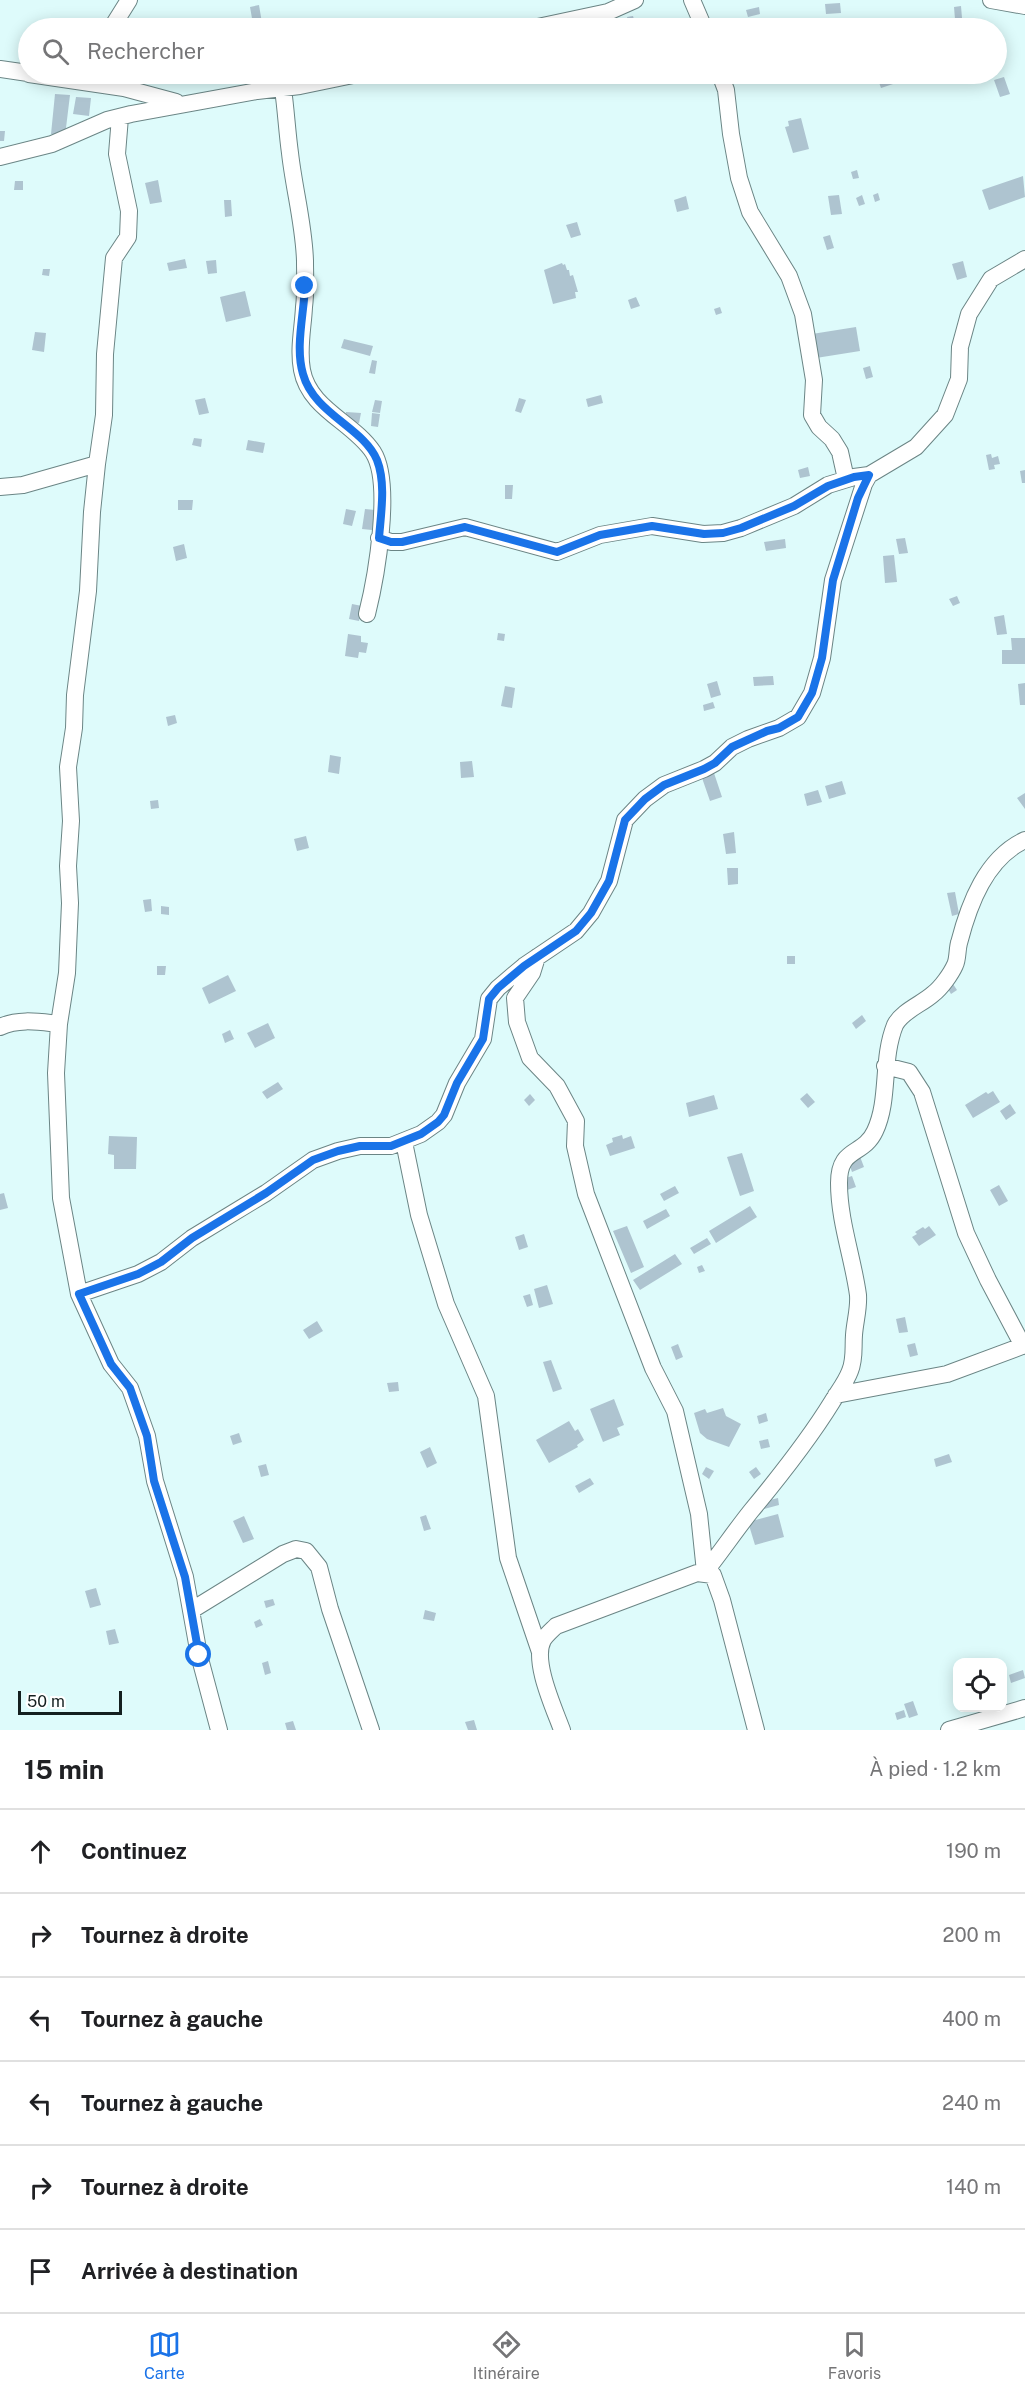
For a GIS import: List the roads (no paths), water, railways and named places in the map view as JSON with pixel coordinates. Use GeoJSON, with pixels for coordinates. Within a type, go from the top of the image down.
{"type":"FeatureCollection","features":[{"type":"Feature","properties":{"kind":"street"},"geometry":{"type":"LineString","coordinates":[[118,18],[129,0]]}},
{"type":"Feature","properties":{"kind":"street"},"geometry":{"type":"LineString","coordinates":[[580,18],[608,12],[635,0]]}},
{"type":"Feature","properties":{"kind":"street"},"geometry":{"type":"LineString","coordinates":[[692,0],[700,18]]}},
{"type":"Feature","properties":{"kind":"street"},"geometry":{"type":"LineString","coordinates":[[991,0],[1025,6]]}},
{"type":"Feature","properties":{"kind":"street"},"geometry":{"type":"LineString","coordinates":[[0,69],[18,71]]}},
{"type":"Feature","properties":{"kind":"street"},"geometry":{"type":"LineString","coordinates":[[122,84],[126,115],[117,154],[129,211],[128,237],[114,258],[105,354],[104,415],[92,512],[88,591],[68,767],[71,820],[68,866],[70,903],[67,973],[60,1024],[57,1073],[60,1116],[58,1168],[64,1217],[79,1294],[111,1364],[130,1388],[147,1436],[154,1481],[185,1577],[199,1655],[219,1730]]}},
{"type":"Feature","properties":{"kind":"street"},"geometry":{"type":"LineString","coordinates":[[130,84],[184,103]]}},
{"type":"Feature","properties":{"kind":"street"},"geometry":{"type":"LineString","coordinates":[[0,157],[52,144],[126,115],[184,103],[308,84]]}},
{"type":"Feature","properties":{"kind":"street"},"geometry":{"type":"LineString","coordinates":[[724,84],[730,134],[750,212],[789,276],[803,314],[814,381],[812,415],[840,452],[846,479]]}},
{"type":"Feature","properties":{"kind":"street"},"geometry":{"type":"LineString","coordinates":[[283,89],[304,248],[305,304],[300,356],[303,374],[310,391],[372,450],[382,482],[378,555],[367,614]]}},
{"type":"Feature","properties":{"kind":"street"},"geometry":{"type":"LineString","coordinates":[[379,538],[391,542],[402,542],[465,527],[557,552],[600,535],[652,526],[704,534],[723,533],[794,506],[846,479],[869,475],[916,447],[945,415],[959,379],[960,347],[969,314],[991,279],[1025,259]]}},
{"type":"Feature","properties":{"kind":"street"},"geometry":{"type":"LineString","coordinates":[[0,487],[23,485],[97,464]]}},
{"type":"Feature","properties":{"kind":"street"},"geometry":{"type":"LineString","coordinates":[[79,1294],[138,1274],[161,1262],[192,1238],[266,1193],[313,1160],[360,1146],[391,1146],[404,1142],[434,1126],[444,1115],[457,1083],[483,1039],[489,999],[498,988],[537,957],[576,931],[591,913],[609,881],[625,820],[645,799],[664,785],[715,763],[740,743],[779,728],[798,717],[812,693],[822,658],[833,580],[858,498],[869,475]]}},
{"type":"Feature","properties":{"kind":"street"},"geometry":{"type":"LineString","coordinates":[[705,1572],[813,1432],[850,1371],[854,1358],[858,1297],[843,1218],[839,1183],[842,1164],[847,1155],[858,1151],[871,1139],[876,1130],[884,1100],[885,1066],[896,1023],[935,993],[955,964],[959,943],[982,882],[997,859],[1007,850],[1025,840]]}},
{"type":"Feature","properties":{"kind":"street"},"geometry":{"type":"LineString","coordinates":[[537,957],[532,973],[515,998],[517,1022],[530,1058],[557,1086],[576,1121],[575,1146],[586,1194],[645,1348],[675,1411],[699,1514],[705,1572]]}},
{"type":"Feature","properties":{"kind":"street"},"geometry":{"type":"LineString","coordinates":[[0,1028],[14,1023],[33,1021],[60,1024]]}},
{"type":"Feature","properties":{"kind":"street"},"geometry":{"type":"LineString","coordinates":[[836,1395],[947,1374],[1024,1345],[988,1280],[966,1233],[922,1092],[909,1072],[885,1066]]}},
{"type":"Feature","properties":{"kind":"street"},"geometry":{"type":"LineString","coordinates":[[404,1142],[419,1215],[446,1304],[486,1396],[508,1558],[540,1652],[542,1672],[562,1730]]}},
{"type":"Feature","properties":{"kind":"street"},"geometry":{"type":"LineString","coordinates":[[192,1610],[283,1554],[296,1549],[306,1551],[319,1567],[330,1609],[371,1730]]}},
{"type":"Feature","properties":{"kind":"street"},"geometry":{"type":"LineString","coordinates":[[540,1652],[543,1639],[556,1626],[705,1572],[713,1575],[722,1600],[756,1730]]}},
{"type":"Feature","properties":{"kind":"street"},"geometry":{"type":"LineString","coordinates":[[948,1730],[1025,1708]]}}]}
